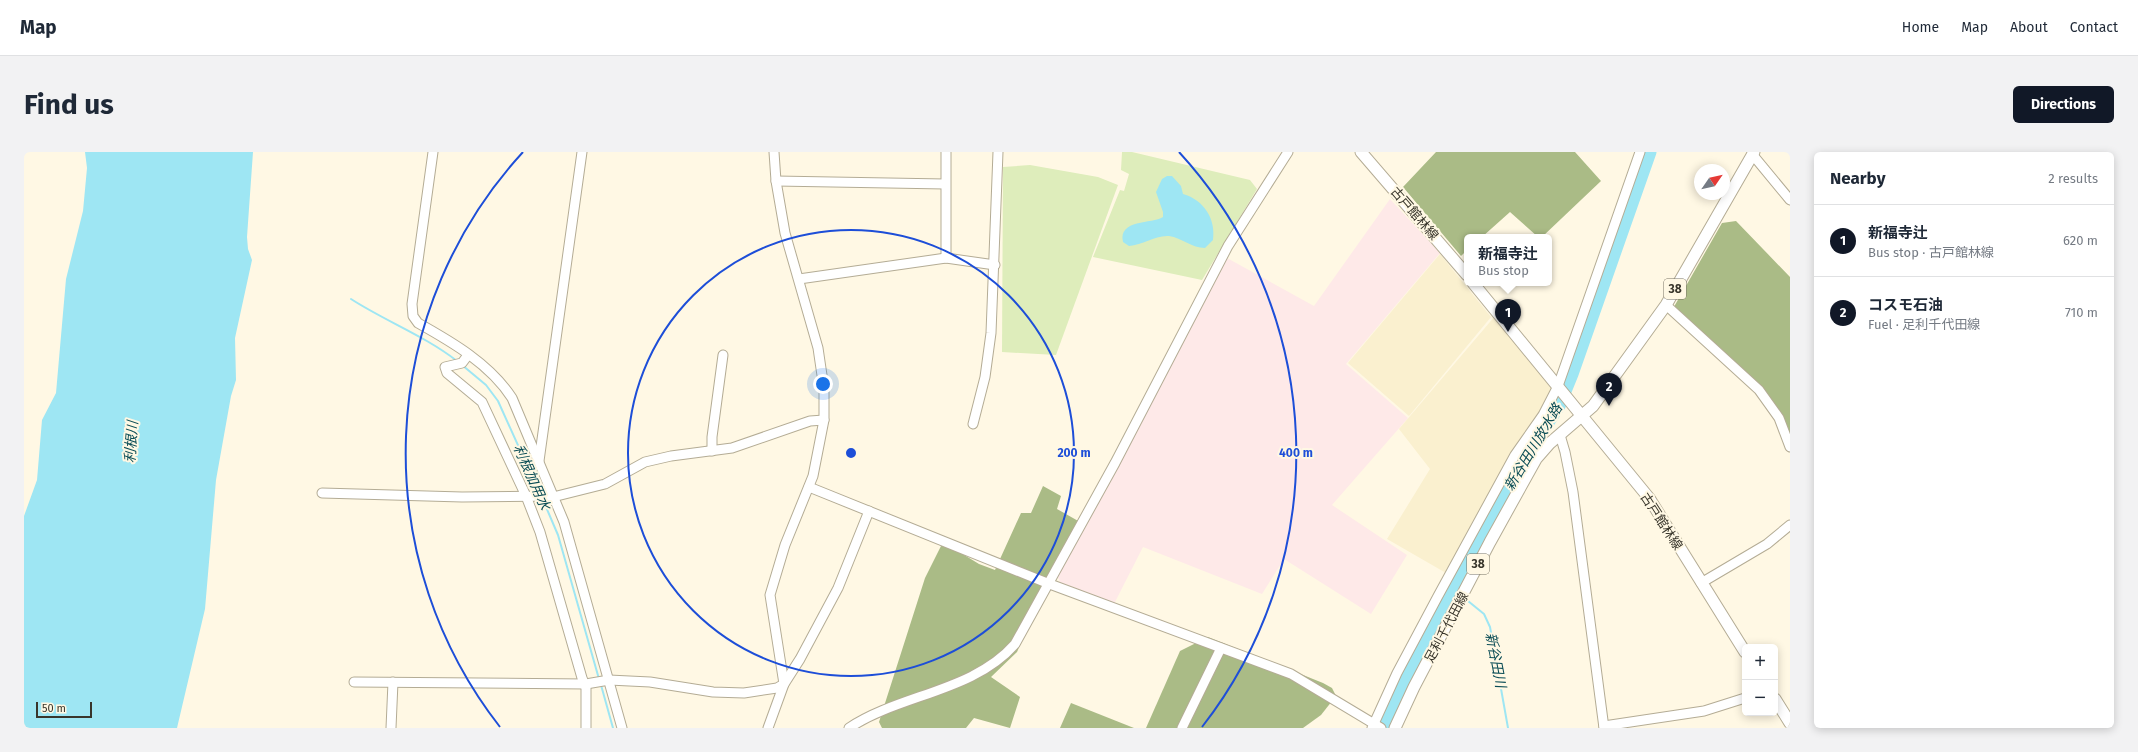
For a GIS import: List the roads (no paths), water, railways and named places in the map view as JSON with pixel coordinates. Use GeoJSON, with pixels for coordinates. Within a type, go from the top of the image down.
{"type":"FeatureCollection","features":[{"type":"Feature","properties":{"kind":"main road","name":"古戸館林線"},"geometry":{"type":"LineString","coordinates":[[1361,152],[1464,272]]}},
{"type":"Feature","properties":{"kind":"main road","name":"足利千代田線"},"geometry":{"type":"LineString","coordinates":[[1395,728],[1414,687],[1524,479],[1542,451],[1593,406],[1666,305],[1753,153]]}},
{"type":"Feature","properties":{"kind":"main road"},"geometry":{"type":"LineString","coordinates":[[1475,286],[1559,387]]}},
{"type":"Feature","properties":{"kind":"main road","name":"古戸館林線"},"geometry":{"type":"LineString","coordinates":[[1559,387],[1649,498],[1742,647]]}},
{"type":"Feature","properties":{"kind":"main road"},"geometry":{"type":"LineString","coordinates":[[1778,704],[1790,723]]}},
{"type":"Feature","properties":{"kind":"street"},"geometry":{"type":"LineString","coordinates":[[433,152],[412,307],[413,316],[418,323],[482,364],[505,387],[512,398],[568,534],[603,681],[622,728]]}},
{"type":"Feature","properties":{"kind":"street"},"geometry":{"type":"LineString","coordinates":[[539,462],[582,152]]}},
{"type":"Feature","properties":{"kind":"street"},"geometry":{"type":"LineString","coordinates":[[774,152],[776,181],[785,233],[822,364],[824,389],[824,420],[809,487],[785,545],[770,595],[784,684]]}},
{"type":"Feature","properties":{"kind":"street"},"geometry":{"type":"LineString","coordinates":[[946,152],[946,258]]}},
{"type":"Feature","properties":{"kind":"street"},"geometry":{"type":"LineString","coordinates":[[973,424],[985,377],[991,333],[995,265],[998,152]]}},
{"type":"Feature","properties":{"kind":"street"},"geometry":{"type":"LineString","coordinates":[[849,728],[875,713],[981,672],[1004,657],[1015,644],[1047,583],[1115,463],[1228,246],[1288,152]]}},
{"type":"Feature","properties":{"kind":"street"},"geometry":{"type":"LineString","coordinates":[[809,487],[1047,583],[1291,674],[1376,726],[1397,673],[1442,589],[1515,455],[1543,414],[1559,387],[1640,152]]}},
{"type":"Feature","properties":{"kind":"street"},"geometry":{"type":"LineString","coordinates":[[1753,153],[1790,200]]}},
{"type":"Feature","properties":{"kind":"street"},"geometry":{"type":"LineString","coordinates":[[776,181],[945,184]]}},
{"type":"Feature","properties":{"kind":"street"},"geometry":{"type":"LineString","coordinates":[[799,279],[946,258],[995,265]]}},
{"type":"Feature","properties":{"kind":"street"},"geometry":{"type":"LineString","coordinates":[[1666,305],[1759,390],[1778,418],[1790,447]]}},
{"type":"Feature","properties":{"kind":"street"},"geometry":{"type":"LineString","coordinates":[[468,355],[462,362],[445,367],[447,373],[482,402],[526,496],[540,532],[582,678],[586,684],[586,728]]}},
{"type":"Feature","properties":{"kind":"street"},"geometry":{"type":"LineString","coordinates":[[712,451],[712,437],[723,355]]}},
{"type":"Feature","properties":{"kind":"street"},"geometry":{"type":"LineString","coordinates":[[322,493],[552,496],[605,484],[645,462],[671,456],[732,448],[810,421],[824,420]]}},
{"type":"Feature","properties":{"kind":"street"},"geometry":{"type":"LineString","coordinates":[[1560,435],[1573,492],[1604,727],[1704,711],[1742,699]]}},
{"type":"Feature","properties":{"kind":"street"},"geometry":{"type":"LineString","coordinates":[[768,728],[784,684],[800,659],[838,588],[869,511]]}},
{"type":"Feature","properties":{"kind":"street"},"geometry":{"type":"LineString","coordinates":[[1701,583],[1767,544],[1790,525]]}},
{"type":"Feature","properties":{"kind":"street"},"geometry":{"type":"LineString","coordinates":[[1182,728],[1221,648]]}},
{"type":"Feature","properties":{"kind":"street"},"geometry":{"type":"LineString","coordinates":[[354,682],[586,684],[603,681],[650,682],[712,692],[744,692],[777,688],[784,684]]}},
{"type":"Feature","properties":{"kind":"street"},"geometry":{"type":"LineString","coordinates":[[391,728],[392,682]]}},
{"type":"Feature","properties":{"kind":"water","name":"利根川"},"geometry":{"type":"Polygon","coordinates":[[[85,152],[253,152],[247,237],[248,249],[252,260],[235,338],[236,380],[231,396],[216,480],[205,609],[177,728],[24,728],[24,516],[37,480],[42,420],[56,393],[66,279],[83,211],[87,168],[85,152]]]}},
{"type":"Feature","properties":{"kind":"water"},"geometry":{"type":"Polygon","coordinates":[[[1167,176],[1172,176],[1181,186],[1183,194],[1197,201],[1207,211],[1213,225],[1213,240],[1205,248],[1200,248],[1169,236],[1159,237],[1129,246],[1123,242],[1123,235],[1126,229],[1137,224],[1163,217],[1163,212],[1156,192],[1162,179],[1167,176]]]}},
{"type":"Feature","properties":{"kind":"waterway","name":"新谷田川放水路"},"geometry":{"type":"LineString","coordinates":[[1383,728],[1437,616],[1519,466],[1559,406],[1572,374],[1650,152]]}},
{"type":"Feature","properties":{"kind":"waterway","name":"利根加用水"},"geometry":{"type":"LineString","coordinates":[[351,299],[432,344],[457,361]]}},
{"type":"Feature","properties":{"kind":"waterway","name":"利根加用水"},"geometry":{"type":"LineString","coordinates":[[462,365],[486,385],[498,401],[540,494]]}},
{"type":"Feature","properties":{"kind":"waterway","name":"利根加用水"},"geometry":{"type":"LineString","coordinates":[[543,500],[558,535],[599,679]]}},
{"type":"Feature","properties":{"kind":"waterway","name":"新谷田川"},"geometry":{"type":"LineString","coordinates":[[1468,601],[1484,614],[1490,627],[1508,728]]}},
{"type":"Feature","properties":{"kind":"waterway","name":"利根加用水"},"geometry":{"type":"LineString","coordinates":[[601,685],[613,728]]}},
{"type":"Feature","properties":{"kind":"place","name":"新福寺辻"},"geometry":{"type":"Point","coordinates":[1508,332]}},
{"type":"Feature","properties":{"kind":"place","name":"コスモ石油"},"geometry":{"type":"Point","coordinates":[1609,406]}}]}
